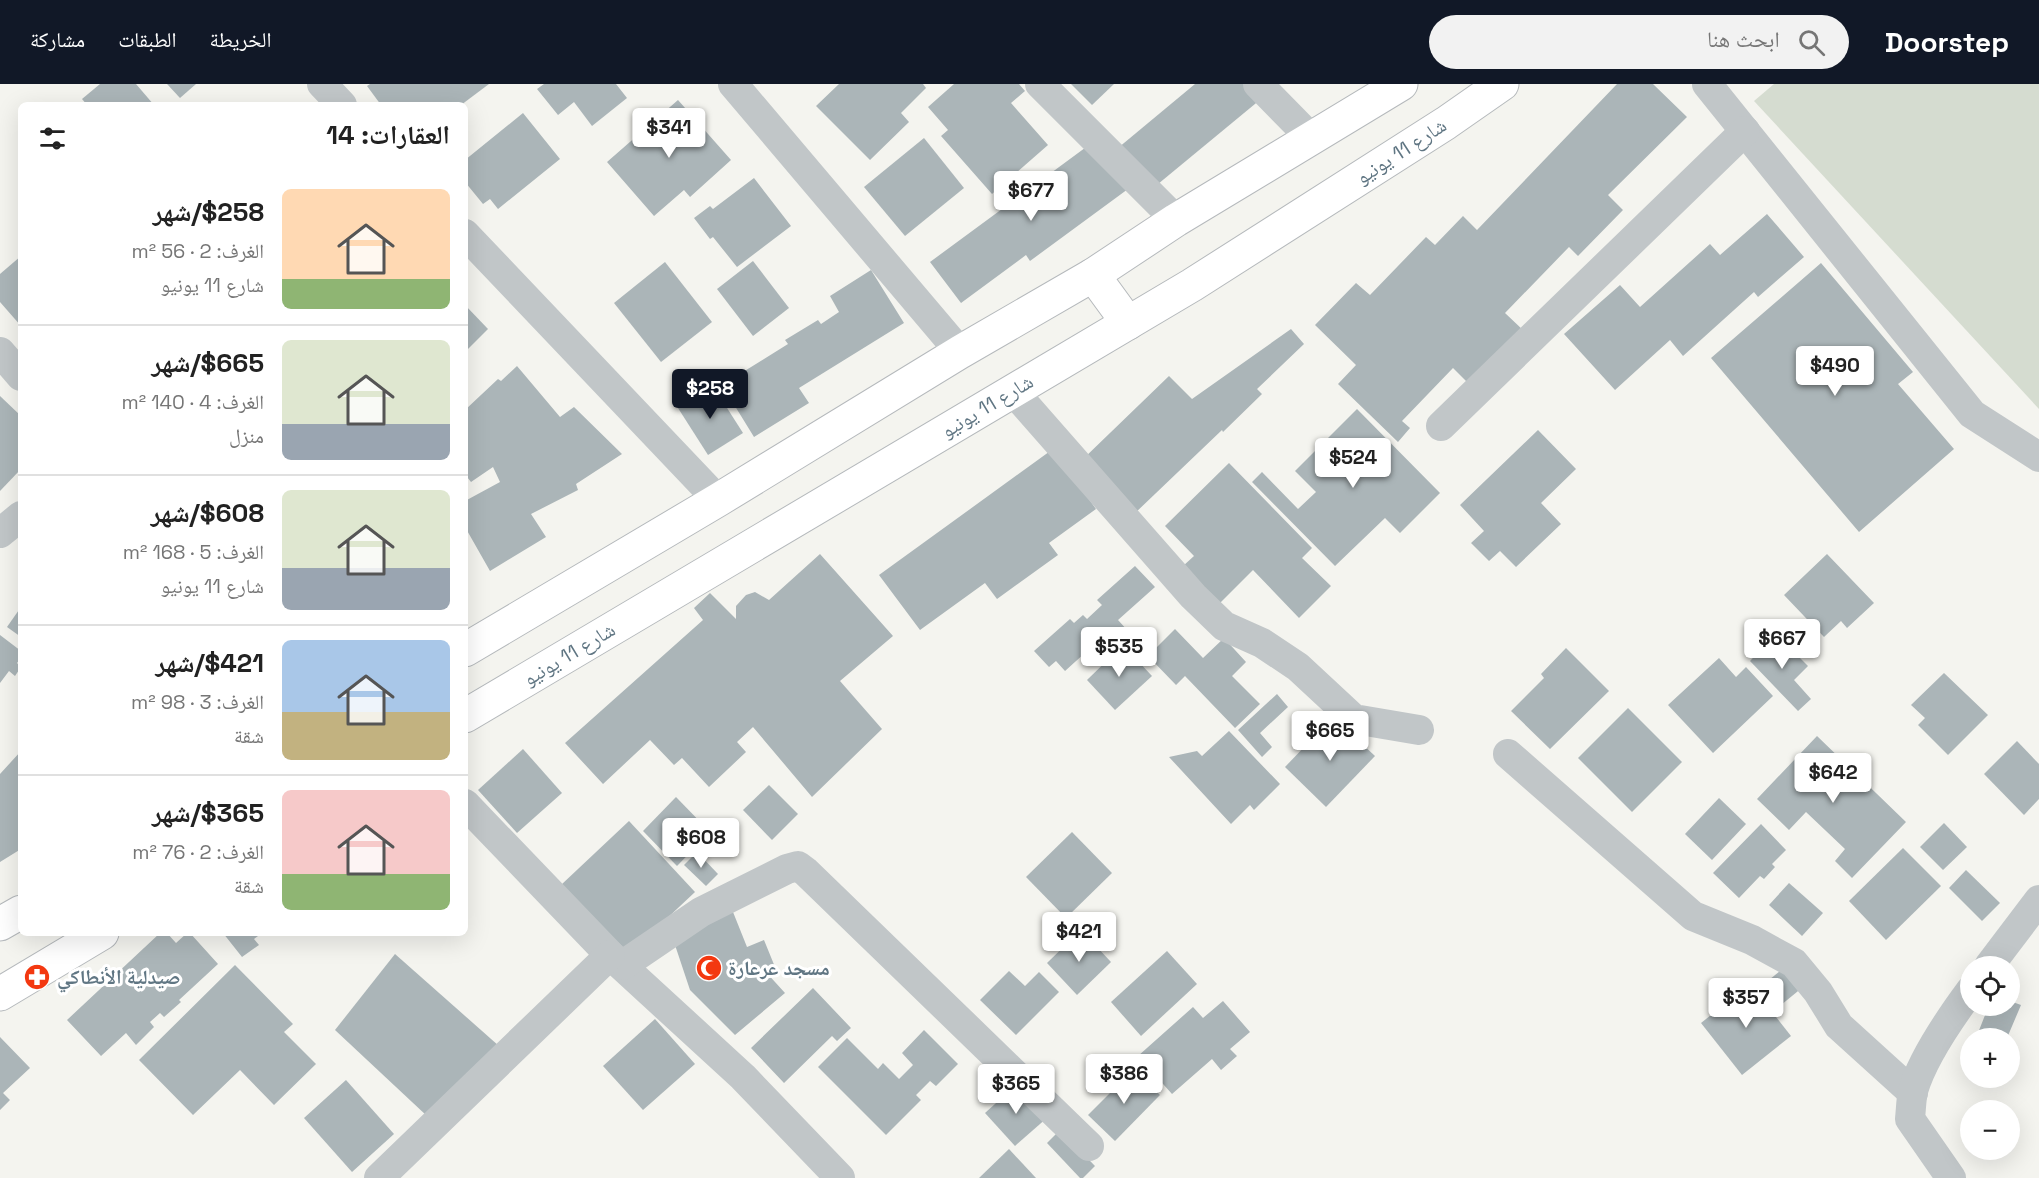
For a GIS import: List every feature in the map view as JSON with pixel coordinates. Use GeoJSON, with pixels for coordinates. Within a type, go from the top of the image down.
{"type":"FeatureCollection","features":[{"type":"Feature","properties":{"kind":"highway"},"geometry":{"type":"LineString","coordinates":[[468,648],[718,500],[960,352],[1093,275],[1176,220],[1401,84]]}},
{"type":"Feature","properties":{"kind":"highway","name":"شارع 11 يونيو"},"geometry":{"type":"LineString","coordinates":[[468,714],[1192,285],[1437,129],[1502,84]]}},
{"type":"Feature","properties":{"kind":"highway"},"geometry":{"type":"LineString","coordinates":[[1093,275],[1128,323]]}},
{"type":"Feature","properties":{"kind":"highway"},"geometry":{"type":"LineString","coordinates":[[0,924],[18,914]]}},
{"type":"Feature","properties":{"kind":"highway"},"geometry":{"type":"LineString","coordinates":[[0,994],[97,936]]}},
{"type":"Feature","properties":{"kind":"street"},"geometry":{"type":"LineString","coordinates":[[322,84],[339,102]]}},
{"type":"Feature","properties":{"kind":"street"},"geometry":{"type":"LineString","coordinates":[[734,84],[960,352]]}},
{"type":"Feature","properties":{"kind":"street"},"geometry":{"type":"LineString","coordinates":[[1040,84],[1176,220]]}},
{"type":"Feature","properties":{"kind":"street"},"geometry":{"type":"LineString","coordinates":[[1258,84],[1312,139]]}},
{"type":"Feature","properties":{"kind":"street"},"geometry":{"type":"LineString","coordinates":[[1707,84],[1972,414],[2039,457]]}},
{"type":"Feature","properties":{"kind":"street"},"geometry":{"type":"LineString","coordinates":[[1441,426],[1745,131]]}},
{"type":"Feature","properties":{"kind":"street"},"geometry":{"type":"LineString","coordinates":[[468,237],[718,500]]}},
{"type":"Feature","properties":{"kind":"street"},"geometry":{"type":"LineString","coordinates":[[0,352],[18,373]]}},
{"type":"Feature","properties":{"kind":"street"},"geometry":{"type":"LineString","coordinates":[[1013,391],[1193,596],[1224,626],[1262,643],[1298,667],[1354,719],[1419,730]]}},
{"type":"Feature","properties":{"kind":"street"},"geometry":{"type":"LineString","coordinates":[[0,533],[18,518]]}},
{"type":"Feature","properties":{"kind":"street"},"geometry":{"type":"LineString","coordinates":[[1508,754],[1693,916],[1752,940],[1794,963],[1818,992],[1839,1026],[1912,1093]]}},
{"type":"Feature","properties":{"kind":"street"},"geometry":{"type":"LineString","coordinates":[[468,807],[616,960],[743,1077],[840,1178]]}},
{"type":"Feature","properties":{"kind":"street"},"geometry":{"type":"LineString","coordinates":[[379,1178],[616,960],[701,912],[787,869],[798,866],[807,872],[1089,1146]]}},
{"type":"Feature","properties":{"kind":"street"},"geometry":{"type":"LineString","coordinates":[[1997,956],[2039,900]]}},
{"type":"Feature","properties":{"kind":"street"},"geometry":{"type":"LineString","coordinates":[[1951,1178],[1910,1119],[1912,1093],[1922,1069],[1960,1005]]}},
{"type":"Feature","properties":{"kind":"shaded area"},"geometry":{"type":"Polygon","coordinates":[[[1774,84],[2039,84],[2039,409],[1754,101],[1774,84]]]}},
{"type":"Feature","properties":{"kind":"building"},"geometry":{"type":"Polygon","coordinates":[[[100,84],[136,84],[151,102],[84,102],[82,99],[100,84]]]}},
{"type":"Feature","properties":{"kind":"building"},"geometry":{"type":"Polygon","coordinates":[[[167,84],[196,84],[180,98],[167,84]]]}},
{"type":"Feature","properties":{"kind":"building"},"geometry":{"type":"Polygon","coordinates":[[[370,84],[489,84],[465,102],[379,102],[367,86],[370,84]]]}},
{"type":"Feature","properties":{"kind":"building"},"geometry":{"type":"Polygon","coordinates":[[[544,84],[616,84],[627,98],[592,126],[574,102],[558,115],[537,89],[544,84]]]}},
{"type":"Feature","properties":{"kind":"building"},"geometry":{"type":"Polygon","coordinates":[[[839,84],[923,84],[926,88],[901,113],[909,122],[870,160],[816,106],[839,84]]]}},
{"type":"Feature","properties":{"kind":"building"},"geometry":{"type":"Polygon","coordinates":[[[954,84],[1019,84],[1025,91],[1011,103],[1048,145],[992,194],[941,136],[948,130],[928,107],[954,84]]]}},
{"type":"Feature","properties":{"kind":"building"},"geometry":{"type":"Polygon","coordinates":[[[1071,84],[1114,84],[1092,105],[1071,84]]]}},
{"type":"Feature","properties":{"kind":"building"},"geometry":{"type":"Polygon","coordinates":[[[1195,84],[1249,84],[1261,99],[1152,189],[1118,148],[1195,84]]]}},
{"type":"Feature","properties":{"kind":"building"},"geometry":{"type":"Polygon","coordinates":[[[1617,84],[1653,84],[1687,117],[1608,195],[1623,210],[1578,256],[1569,247],[1505,313],[1524,331],[1471,386],[1453,368],[1402,421],[1410,428],[1398,442],[1338,384],[1356,365],[1315,325],[1356,283],[1370,295],[1426,237],[1435,245],[1463,216],[1477,230],[1617,84]]]}},
{"type":"Feature","properties":{"kind":"building"},"geometry":{"type":"Polygon","coordinates":[[[678,100],[731,160],[690,197],[684,190],[654,216],[607,162],[678,100]]]}},
{"type":"Feature","properties":{"kind":"building"},"geometry":{"type":"Polygon","coordinates":[[[523,113],[560,159],[498,209],[490,199],[483,204],[468,186],[468,158],[523,113]]]}},
{"type":"Feature","properties":{"kind":"building"},"geometry":{"type":"Polygon","coordinates":[[[924,138],[964,188],[905,236],[864,187],[924,138]]]}},
{"type":"Feature","properties":{"kind":"building"},"geometry":{"type":"Polygon","coordinates":[[[1093,142],[1128,189],[1030,261],[1026,255],[961,303],[930,262],[1093,142]]]}},
{"type":"Feature","properties":{"kind":"building"},"geometry":{"type":"Polygon","coordinates":[[[754,178],[791,226],[737,267],[713,237],[710,239],[694,218],[710,206],[713,209],[754,178]]]}},
{"type":"Feature","properties":{"kind":"building"},"geometry":{"type":"Polygon","coordinates":[[[1767,214],[1804,257],[1758,297],[1754,292],[1683,356],[1670,340],[1615,390],[1564,334],[1620,285],[1640,307],[1710,244],[1720,255],[1767,214]]]}},
{"type":"Feature","properties":{"kind":"building"},"geometry":{"type":"Polygon","coordinates":[[[18,259],[18,323],[0,302],[0,274],[18,259]]]}},
{"type":"Feature","properties":{"kind":"building"},"geometry":{"type":"Polygon","coordinates":[[[753,261],[789,308],[753,336],[717,289],[753,261]]]}},
{"type":"Feature","properties":{"kind":"building"},"geometry":{"type":"Polygon","coordinates":[[[665,262],[712,322],[661,362],[614,303],[665,262]]]}},
{"type":"Feature","properties":{"kind":"building"},"geometry":{"type":"Polygon","coordinates":[[[1821,263],[1913,372],[1898,384],[1954,449],[1859,532],[1711,358],[1821,263]]]}},
{"type":"Feature","properties":{"kind":"building"},"geometry":{"type":"Polygon","coordinates":[[[871,270],[904,323],[799,388],[809,403],[754,437],[722,385],[788,344],[785,340],[818,320],[821,324],[839,312],[830,296],[871,270]]]}},
{"type":"Feature","properties":{"kind":"building"},"geometry":{"type":"Polygon","coordinates":[[[468,308],[488,329],[468,349],[468,308]]]}},
{"type":"Feature","properties":{"kind":"building"},"geometry":{"type":"Polygon","coordinates":[[[1291,329],[1304,344],[1257,389],[1262,394],[1133,515],[1081,461],[1169,376],[1192,399],[1291,329]]]}},
{"type":"Feature","properties":{"kind":"building"},"geometry":{"type":"Polygon","coordinates":[[[517,366],[560,417],[574,407],[622,454],[576,484],[578,490],[531,514],[546,537],[490,571],[468,532],[468,499],[500,482],[493,467],[471,482],[468,478],[468,407],[498,379],[501,381],[517,366]]]}},
{"type":"Feature","properties":{"kind":"building"},"geometry":{"type":"Polygon","coordinates":[[[713,386],[743,433],[708,455],[678,408],[713,386]]]}},
{"type":"Feature","properties":{"kind":"building"},"geometry":{"type":"Polygon","coordinates":[[[0,396],[18,413],[18,472],[0,491],[0,396]]]}},
{"type":"Feature","properties":{"kind":"building"},"geometry":{"type":"Polygon","coordinates":[[[1357,409],[1440,493],[1400,533],[1385,518],[1335,566],[1252,482],[1262,472],[1298,509],[1316,492],[1295,471],[1357,409]]]}},
{"type":"Feature","properties":{"kind":"building"},"geometry":{"type":"Polygon","coordinates":[[[1538,430],[1576,469],[1541,503],[1561,524],[1516,567],[1500,551],[1489,561],[1471,543],[1484,531],[1460,505],[1538,430]]]}},
{"type":"Feature","properties":{"kind":"building"},"geometry":{"type":"Polygon","coordinates":[[[1053,449],[1096,509],[1049,543],[1058,555],[997,599],[985,583],[920,630],[879,575],[1053,449]]]}},
{"type":"Feature","properties":{"kind":"building"},"geometry":{"type":"Polygon","coordinates":[[[1229,463],[1312,548],[1302,558],[1331,586],[1299,618],[1253,570],[1220,603],[1183,566],[1194,556],[1165,526],[1229,463]]]}},
{"type":"Feature","properties":{"kind":"building"},"geometry":{"type":"Polygon","coordinates":[[[820,554],[893,636],[840,681],[882,729],[812,797],[753,727],[737,742],[746,752],[709,787],[682,758],[674,765],[650,740],[603,784],[565,743],[703,620],[694,608],[710,593],[736,619],[736,606],[746,595],[755,592],[769,600],[820,554]]]}},
{"type":"Feature","properties":{"kind":"building"},"geometry":{"type":"Polygon","coordinates":[[[1827,554],[1874,603],[1847,628],[1841,621],[1824,637],[1784,595],[1827,554]]]}},
{"type":"Feature","properties":{"kind":"building"},"geometry":{"type":"Polygon","coordinates":[[[1135,566],[1155,587],[1118,620],[1128,631],[1115,643],[1107,633],[1065,671],[1056,661],[1049,667],[1034,651],[1070,619],[1074,623],[1083,615],[1087,619],[1102,605],[1097,600],[1135,566]]]}},
{"type":"Feature","properties":{"kind":"building"},"geometry":{"type":"Polygon","coordinates":[[[18,611],[18,635],[7,627],[18,611]]]}},
{"type":"Feature","properties":{"kind":"building"},"geometry":{"type":"Polygon","coordinates":[[[1175,629],[1203,658],[1224,638],[1246,662],[1232,676],[1260,704],[1235,728],[1185,676],[1176,685],[1148,656],[1175,629]]]}},
{"type":"Feature","properties":{"kind":"building"},"geometry":{"type":"Polygon","coordinates":[[[1776,634],[1808,666],[1794,680],[1811,699],[1798,711],[1750,661],[1776,634]]]}},
{"type":"Feature","properties":{"kind":"building"},"geometry":{"type":"Polygon","coordinates":[[[0,635],[18,649],[18,672],[15,676],[9,671],[0,683],[0,635]]]}},
{"type":"Feature","properties":{"kind":"building"},"geometry":{"type":"Polygon","coordinates":[[[1123,645],[1152,676],[1115,710],[1087,680],[1123,645]]]}},
{"type":"Feature","properties":{"kind":"building"},"geometry":{"type":"Polygon","coordinates":[[[1566,648],[1609,691],[1550,749],[1511,711],[1544,678],[1541,674],[1566,648]]]}},
{"type":"Feature","properties":{"kind":"building"},"geometry":{"type":"Polygon","coordinates":[[[1719,658],[1736,677],[1746,667],[1773,696],[1713,753],[1668,705],[1719,658]]]}},
{"type":"Feature","properties":{"kind":"building"},"geometry":{"type":"Polygon","coordinates":[[[1944,673],[1988,715],[1948,755],[1918,725],[1925,718],[1911,705],[1944,673]]]}},
{"type":"Feature","properties":{"kind":"building"},"geometry":{"type":"Polygon","coordinates":[[[1277,694],[1288,707],[1260,733],[1272,747],[1262,757],[1238,730],[1277,694]]]}},
{"type":"Feature","properties":{"kind":"building"},"geometry":{"type":"Polygon","coordinates":[[[1628,708],[1682,762],[1632,812],[1578,758],[1628,708]]]}},
{"type":"Feature","properties":{"kind":"building"},"geometry":{"type":"Polygon","coordinates":[[[1333,717],[1375,756],[1326,807],[1285,767],[1333,717]]]}},
{"type":"Feature","properties":{"kind":"building"},"geometry":{"type":"Polygon","coordinates":[[[1229,731],[1280,784],[1254,810],[1250,805],[1231,824],[1169,757],[1197,751],[1202,756],[1229,731]]]}},
{"type":"Feature","properties":{"kind":"building"},"geometry":{"type":"Polygon","coordinates":[[[1817,736],[1906,822],[1852,878],[1835,861],[1845,849],[1806,812],[1789,830],[1757,799],[1817,736]]]}},
{"type":"Feature","properties":{"kind":"building"},"geometry":{"type":"Polygon","coordinates":[[[2017,741],[2039,764],[2039,799],[2024,815],[1984,774],[2017,741]]]}},
{"type":"Feature","properties":{"kind":"building"},"geometry":{"type":"Polygon","coordinates":[[[523,749],[562,793],[517,833],[478,790],[523,749]]]}},
{"type":"Feature","properties":{"kind":"building"},"geometry":{"type":"Polygon","coordinates":[[[18,754],[18,851],[0,862],[0,774],[18,754]]]}},
{"type":"Feature","properties":{"kind":"building"},"geometry":{"type":"Polygon","coordinates":[[[769,785],[798,814],[772,840],[743,810],[769,785]]]}},
{"type":"Feature","properties":{"kind":"building"},"geometry":{"type":"Polygon","coordinates":[[[676,797],[710,832],[677,866],[643,831],[676,797]]]}},
{"type":"Feature","properties":{"kind":"building"},"geometry":{"type":"Polygon","coordinates":[[[1719,798],[1746,824],[1712,860],[1685,834],[1719,798]]]}},
{"type":"Feature","properties":{"kind":"building"},"geometry":{"type":"Polygon","coordinates":[[[629,821],[695,892],[627,956],[561,885],[629,821]]]}},
{"type":"Feature","properties":{"kind":"building"},"geometry":{"type":"Polygon","coordinates":[[[1944,823],[1967,847],[1943,870],[1920,847],[1944,823]]]}},
{"type":"Feature","properties":{"kind":"building"},"geometry":{"type":"Polygon","coordinates":[[[1761,824],[1786,850],[1772,864],[1775,867],[1764,879],[1760,876],[1739,898],[1713,873],[1761,824]]]}},
{"type":"Feature","properties":{"kind":"building"},"geometry":{"type":"Polygon","coordinates":[[[1072,832],[1112,873],[1066,918],[1026,877],[1072,832]]]}},
{"type":"Feature","properties":{"kind":"building"},"geometry":{"type":"Polygon","coordinates":[[[1903,848],[1941,886],[1886,940],[1849,901],[1903,848]]]}},
{"type":"Feature","properties":{"kind":"building"},"geometry":{"type":"Polygon","coordinates":[[[697,852],[718,874],[706,886],[684,865],[697,852]]]}},
{"type":"Feature","properties":{"kind":"building"},"geometry":{"type":"Polygon","coordinates":[[[1966,870],[2000,903],[1982,921],[1949,888],[1966,870]]]}},
{"type":"Feature","properties":{"kind":"building"},"geometry":{"type":"Polygon","coordinates":[[[1789,883],[1823,913],[1802,936],[1769,905],[1789,883]]]}},
{"type":"Feature","properties":{"kind":"building"},"geometry":{"type":"Polygon","coordinates":[[[729,902],[747,947],[764,940],[775,967],[765,971],[785,993],[735,1035],[690,990],[672,936],[729,902]]]}},
{"type":"Feature","properties":{"kind":"building"},"geometry":{"type":"Polygon","coordinates":[[[1081,930],[1111,962],[1077,995],[1047,963],[1081,930]]]}},
{"type":"Feature","properties":{"kind":"building"},"geometry":{"type":"Polygon","coordinates":[[[157,936],[170,936],[176,943],[184,936],[193,936],[218,964],[164,1017],[160,1013],[150,1022],[154,1027],[136,1045],[126,1033],[101,1056],[67,1020],[157,936]]]}},
{"type":"Feature","properties":{"kind":"building"},"geometry":{"type":"Polygon","coordinates":[[[225,936],[258,936],[254,939],[259,945],[242,957],[225,936]]]}},
{"type":"Feature","properties":{"kind":"building"},"geometry":{"type":"Polygon","coordinates":[[[1167,951],[1197,984],[1141,1036],[1111,1002],[1167,951]]]}},
{"type":"Feature","properties":{"kind":"building"},"geometry":{"type":"Polygon","coordinates":[[[395,954],[499,1046],[427,1116],[335,1030],[395,954]]]}},
{"type":"Feature","properties":{"kind":"building"},"geometry":{"type":"Polygon","coordinates":[[[235,965],[293,1024],[284,1032],[316,1064],[274,1105],[240,1070],[193,1115],[139,1060],[235,965]]]}},
{"type":"Feature","properties":{"kind":"building"},"geometry":{"type":"Polygon","coordinates":[[[1786,966],[1803,987],[1781,1005],[1764,984],[1786,966]]]}},
{"type":"Feature","properties":{"kind":"building"},"geometry":{"type":"Polygon","coordinates":[[[1009,971],[1025,986],[1039,972],[1059,992],[1016,1035],[980,1000],[1009,971]]]}},
{"type":"Feature","properties":{"kind":"building"},"geometry":{"type":"Polygon","coordinates":[[[1750,984],[1791,1036],[1742,1075],[1701,1023],[1750,984]]]}},
{"type":"Feature","properties":{"kind":"building"},"geometry":{"type":"Polygon","coordinates":[[[813,988],[851,1028],[837,1041],[832,1036],[784,1083],[751,1048],[813,988]]]}},
{"type":"Feature","properties":{"kind":"building"},"geometry":{"type":"Polygon","coordinates":[[[1223,1001],[1250,1032],[1230,1049],[1237,1056],[1221,1070],[1212,1059],[1172,1094],[1138,1056],[1193,1007],[1203,1018],[1223,1001]]]}},
{"type":"Feature","properties":{"kind":"building"},"geometry":{"type":"Polygon","coordinates":[[[1985,1016],[2016,1016],[2011,1028],[1980,1028],[1985,1016]]]}},
{"type":"Feature","properties":{"kind":"building"},"geometry":{"type":"Polygon","coordinates":[[[655,1019],[695,1064],[643,1110],[603,1066],[655,1019]]]}},
{"type":"Feature","properties":{"kind":"building"},"geometry":{"type":"Polygon","coordinates":[[[924,1030],[958,1064],[936,1086],[930,1081],[916,1095],[921,1100],[886,1135],[818,1067],[847,1038],[878,1069],[883,1063],[899,1079],[913,1065],[902,1053],[924,1030]]]}},
{"type":"Feature","properties":{"kind":"building"},"geometry":{"type":"Polygon","coordinates":[[[0,1037],[30,1068],[3,1093],[10,1100],[0,1110],[0,1037]]]}},
{"type":"Feature","properties":{"kind":"building"},"geometry":{"type":"Polygon","coordinates":[[[1134,1069],[1160,1095],[1115,1141],[1088,1115],[1134,1069]]]}},
{"type":"Feature","properties":{"kind":"building"},"geometry":{"type":"Polygon","coordinates":[[[346,1080],[394,1134],[352,1172],[304,1118],[346,1080]]]}},
{"type":"Feature","properties":{"kind":"building"},"geometry":{"type":"Polygon","coordinates":[[[1017,1084],[1048,1117],[1015,1146],[985,1113],[1017,1084]]]}},
{"type":"Feature","properties":{"kind":"building"},"geometry":{"type":"Polygon","coordinates":[[[1060,1130],[1095,1166],[1083,1178],[1080,1178],[1047,1143],[1060,1130]]]}},
{"type":"Feature","properties":{"kind":"building"},"geometry":{"type":"Polygon","coordinates":[[[1009,1149],[1036,1178],[979,1178],[1009,1149]]]}},
{"type":"Feature","properties":{"kind":"place","name":"مسجد عرعارة"},"geometry":{"type":"Point","coordinates":[709,968]}},
{"type":"Feature","properties":{"kind":"place","name":"صيدلية الأنطاكي"},"geometry":{"type":"Point","coordinates":[37,977]}}]}
